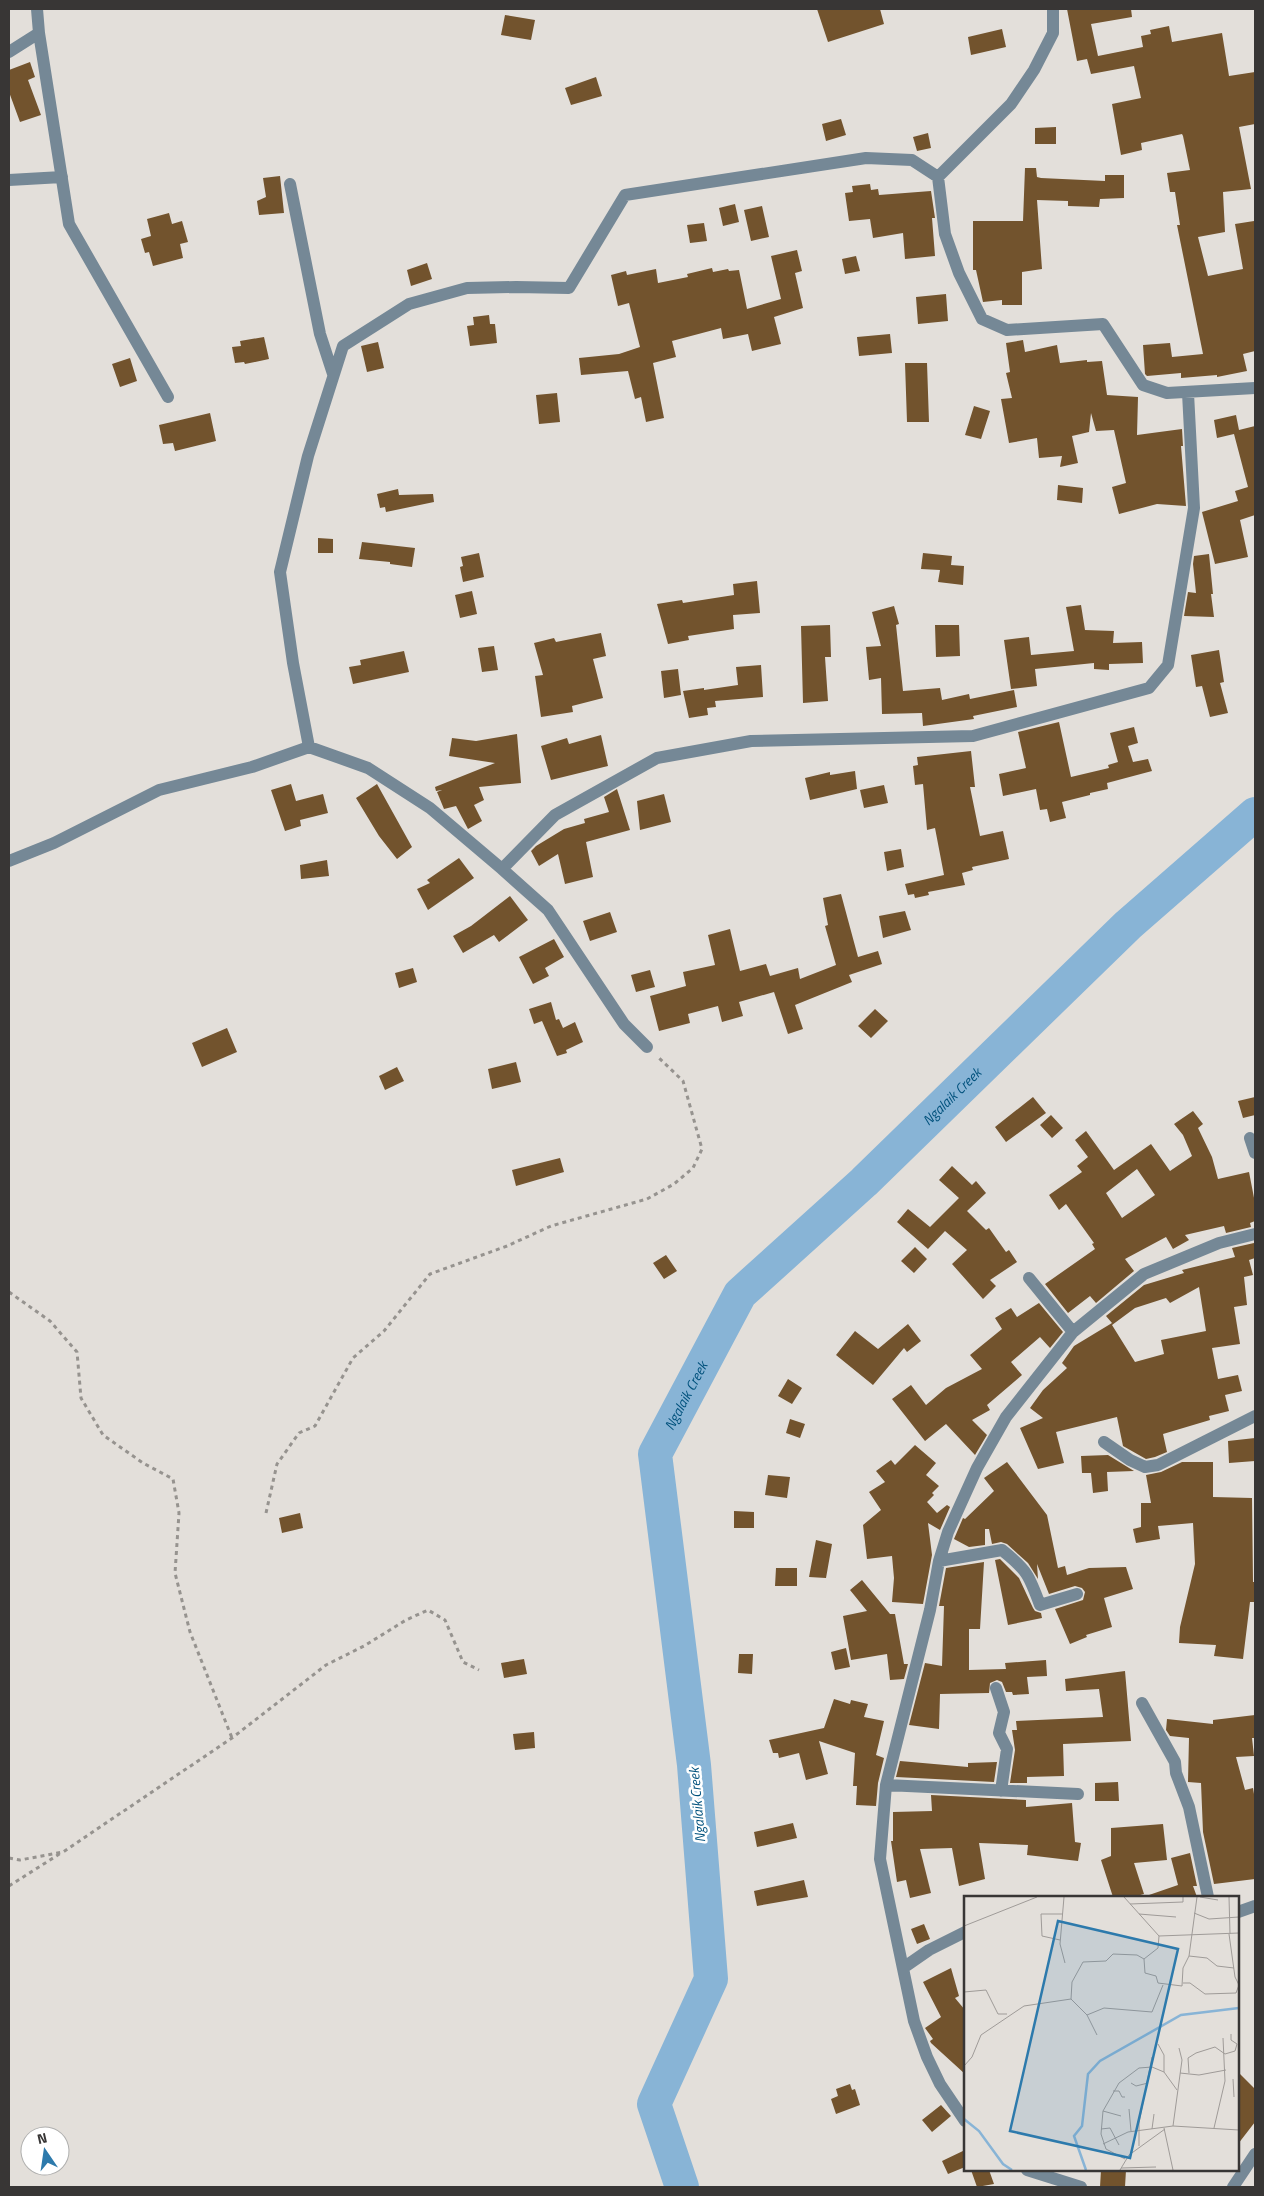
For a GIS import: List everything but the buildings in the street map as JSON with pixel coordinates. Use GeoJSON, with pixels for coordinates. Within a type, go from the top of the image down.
{"type":"FeatureCollection","features":[{"type":"Feature","properties":{"kind":"street"},"geometry":{"type":"LineString","coordinates":[[37,9],[39,33],[69,224],[168,397]]}},
{"type":"Feature","properties":{"kind":"street"},"geometry":{"type":"LineString","coordinates":[[938,177],[1011,104],[1034,70],[1053,33],[1054,9]]}},
{"type":"Feature","properties":{"kind":"street"},"geometry":{"type":"LineString","coordinates":[[9,52],[39,33]]}},
{"type":"Feature","properties":{"kind":"street"},"geometry":{"type":"LineString","coordinates":[[309,748],[293,663],[280,572],[308,456],[343,346],[409,304],[467,288],[569,288],[625,195],[866,158],[912,160],[938,177],[945,234],[959,273],[982,319],[1007,330],[1102,324],[1143,385],[1167,393],[1255,388]]}},
{"type":"Feature","properties":{"kind":"street"},"geometry":{"type":"LineString","coordinates":[[9,180],[62,177]]}},
{"type":"Feature","properties":{"kind":"street"},"geometry":{"type":"LineString","coordinates":[[290,184],[320,334],[333,374]]}},
{"type":"Feature","properties":{"kind":"street"},"geometry":{"type":"LineString","coordinates":[[502,869],[555,815],[657,758],[751,741],[973,736],[1149,688],[1168,665],[1194,508],[1188,393]]}},
{"type":"Feature","properties":{"kind":"street"},"geometry":{"type":"LineString","coordinates":[[9,860],[54,844],[160,790],[252,767],[309,748],[368,768],[430,808],[502,869],[548,910],[624,1024],[647,1047]]}},
{"type":"Feature","properties":{"kind":"street"},"geometry":{"type":"LineString","coordinates":[[1250,1138],[1255,1153]]}},
{"type":"Feature","properties":{"kind":"street"},"geometry":{"type":"LineString","coordinates":[[964,2117],[940,2084],[927,2057],[914,2021],[880,1859],[886,1785],[930,1610],[939,1561],[948,1532],[977,1468],[1006,1417],[1074,1332],[1144,1274],[1219,1243],[1255,1234]]}},
{"type":"Feature","properties":{"kind":"street"},"geometry":{"type":"LineString","coordinates":[[1029,1278],[1074,1332]]}},
{"type":"Feature","properties":{"kind":"street"},"geometry":{"type":"LineString","coordinates":[[1104,1442],[1130,1460],[1145,1467],[1158,1465],[1255,1416]]}},
{"type":"Feature","properties":{"kind":"street"},"geometry":{"type":"LineString","coordinates":[[939,1561],[1002,1550],[1024,1567],[1032,1580],[1040,1605],[1077,1594]]}},
{"type":"Feature","properties":{"kind":"street"},"geometry":{"type":"LineString","coordinates":[[996,1688],[1004,1712],[999,1733],[1008,1749],[1002,1791]]}},
{"type":"Feature","properties":{"kind":"street"},"geometry":{"type":"LineString","coordinates":[[1142,1703],[1175,1762],[1176,1773],[1188,1807],[1208,1896]]}},
{"type":"Feature","properties":{"kind":"street"},"geometry":{"type":"LineString","coordinates":[[886,1785],[1078,1794]]}},
{"type":"Feature","properties":{"kind":"street"},"geometry":{"type":"LineString","coordinates":[[1239,1912],[1255,1906]]}},
{"type":"Feature","properties":{"kind":"street"},"geometry":{"type":"LineString","coordinates":[[903,1968],[936,1946],[964,1932]]}},
{"type":"Feature","properties":{"kind":"street"},"geometry":{"type":"LineString","coordinates":[[1234,2187],[1255,2154]]}},
{"type":"Feature","properties":{"kind":"street"},"geometry":{"type":"LineString","coordinates":[[1030,2171],[1081,2187]]}},
{"type":"Feature","properties":{"kind":"path"},"geometry":{"type":"LineString","coordinates":[[266,1513],[277,1464],[299,1433],[316,1426],[353,1358],[384,1331],[430,1274],[507,1246],[551,1226],[647,1199],[674,1184],[693,1168],[702,1149],[683,1081],[647,1047]]}},
{"type":"Feature","properties":{"kind":"path"},"geometry":{"type":"LineString","coordinates":[[9,1292],[50,1321],[77,1352],[81,1398],[102,1435],[143,1463],[173,1479],[179,1513],[175,1573],[190,1632],[232,1738]]}},
{"type":"Feature","properties":{"kind":"path"},"geometry":{"type":"LineString","coordinates":[[9,1886],[63,1852],[232,1738],[326,1665],[364,1646],[406,1620],[428,1610],[445,1620],[463,1662],[479,1670]]}},
{"type":"Feature","properties":{"kind":"path"},"geometry":{"type":"LineString","coordinates":[[9,1858],[20,1860],[63,1852]]}},
{"type":"Feature","properties":{"kind":"waterway","name":"Ngalaik Creek"},"geometry":{"type":"LineString","coordinates":[[682,2187],[654,2104],[711,1979],[694,1765],[655,1454],[740,1294],[864,1182],[1128,925],[1255,814]]}}]}
